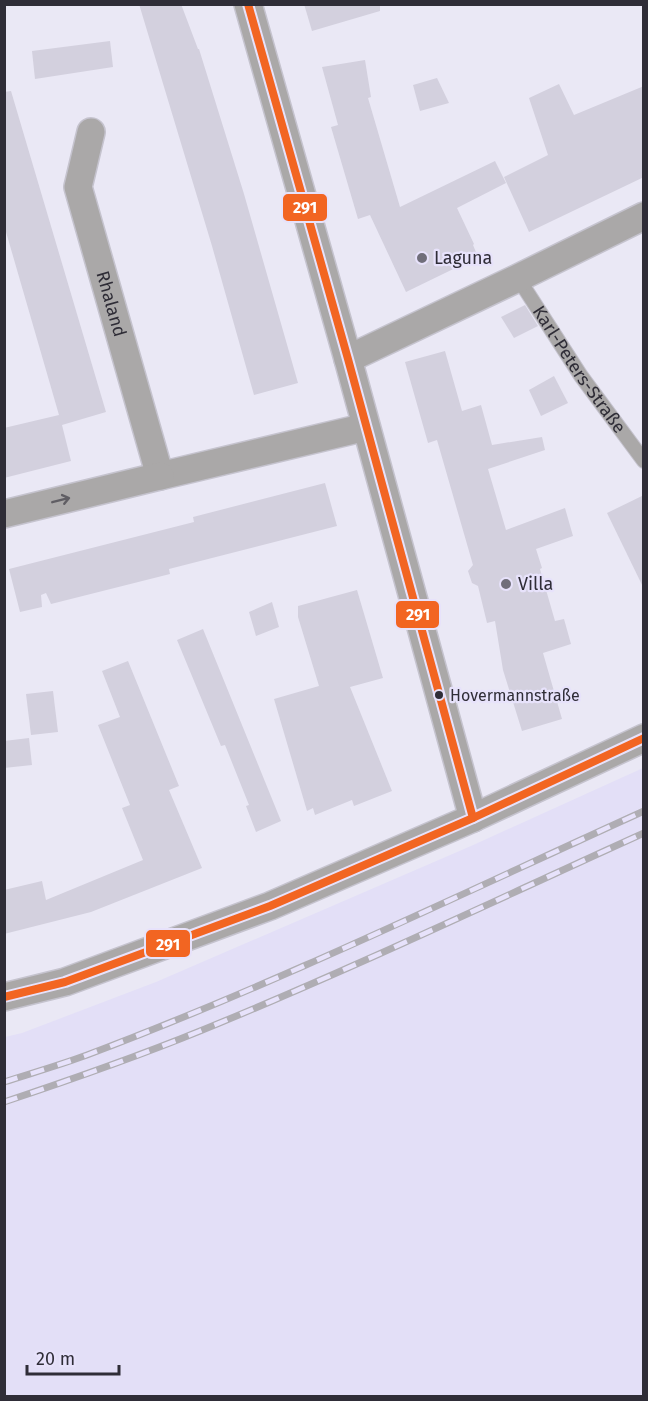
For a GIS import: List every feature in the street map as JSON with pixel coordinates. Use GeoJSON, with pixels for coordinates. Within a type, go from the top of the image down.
{"type":"FeatureCollection","features":[{"type":"Feature","properties":{"kind":"street"},"geometry":{"type":"LineString","coordinates":[[248,4],[348,359],[473,818]]}},
{"type":"Feature","properties":{"kind":"street","name":"Rhaland"},"geometry":{"type":"LineString","coordinates":[[91,132],[78,187],[160,476]]}},
{"type":"Feature","properties":{"kind":"street"},"geometry":{"type":"LineString","coordinates":[[348,359],[644,216]]}},
{"type":"Feature","properties":{"kind":"street"},"geometry":{"type":"LineString","coordinates":[[4,514],[366,427]]}},
{"type":"Feature","properties":{"kind":"street"},"geometry":{"type":"LineString","coordinates":[[4,997],[65,982],[270,906],[473,818],[644,738]]}},
{"type":"Feature","properties":{"kind":"lane","name":"Karl-Peters-Straße"},"geometry":{"type":"LineString","coordinates":[[518,278],[581,376],[643,460]]}},
{"type":"Feature","properties":{"kind":"shaded area"},"geometry":{"type":"Polygon","coordinates":[[[643,768],[643,1396],[5,1396],[5,1037],[22,1033],[156,982],[471,846],[643,768]]]}},
{"type":"Feature","properties":{"kind":"building"},"geometry":{"type":"Polygon","coordinates":[[[139,4],[181,4],[199,49],[244,194],[298,383],[254,395],[139,4]]]}},
{"type":"Feature","properties":{"kind":"building"},"geometry":{"type":"Polygon","coordinates":[[[304,4],[380,4],[380,11],[312,31],[304,4]]]}},
{"type":"Feature","properties":{"kind":"building"},"geometry":{"type":"Polygon","coordinates":[[[110,41],[113,67],[35,79],[32,51],[110,41]]]}},
{"type":"Feature","properties":{"kind":"building"},"geometry":{"type":"Polygon","coordinates":[[[365,60],[371,97],[368,98],[400,207],[495,161],[506,183],[457,208],[478,257],[406,292],[370,215],[358,219],[331,127],[338,125],[322,67],[365,60]]]}},
{"type":"Feature","properties":{"kind":"building"},"geometry":{"type":"Polygon","coordinates":[[[437,78],[449,103],[420,111],[413,85],[437,78]]]}},
{"type":"Feature","properties":{"kind":"building"},"geometry":{"type":"Polygon","coordinates":[[[559,84],[574,115],[644,86],[644,177],[529,232],[504,177],[548,155],[529,98],[559,84]]]}},
{"type":"Feature","properties":{"kind":"building"},"geometry":{"type":"Polygon","coordinates":[[[11,91],[106,412],[62,425],[71,461],[4,478],[4,428],[59,415],[4,225],[4,92],[11,91]]]}},
{"type":"Feature","properties":{"kind":"building"},"geometry":{"type":"Polygon","coordinates":[[[525,305],[538,326],[514,338],[501,317],[525,305]]]}},
{"type":"Feature","properties":{"kind":"building"},"geometry":{"type":"Polygon","coordinates":[[[445,351],[462,411],[481,405],[492,445],[542,437],[545,450],[488,469],[506,530],[565,508],[573,536],[536,549],[555,621],[564,619],[571,644],[543,653],[562,719],[522,731],[503,670],[495,621],[487,623],[478,586],[472,583],[468,571],[473,565],[437,440],[428,443],[405,362],[445,351]]]}},
{"type":"Feature","properties":{"kind":"building"},"geometry":{"type":"Polygon","coordinates":[[[554,376],[568,403],[541,416],[529,390],[554,376]]]}},
{"type":"Feature","properties":{"kind":"building"},"geometry":{"type":"Polygon","coordinates":[[[325,483],[337,526],[169,569],[170,574],[51,604],[46,593],[41,595],[42,607],[20,612],[9,569],[194,522],[193,517],[325,483]]]}},
{"type":"Feature","properties":{"kind":"building"},"geometry":{"type":"Polygon","coordinates":[[[644,495],[644,589],[607,513],[644,495]]]}},
{"type":"Feature","properties":{"kind":"building"},"geometry":{"type":"Polygon","coordinates":[[[357,590],[383,678],[350,687],[392,791],[354,806],[352,800],[315,815],[313,808],[307,811],[274,699],[319,686],[298,617],[298,606],[357,590]]]}},
{"type":"Feature","properties":{"kind":"building"},"geometry":{"type":"Polygon","coordinates":[[[272,602],[279,627],[256,636],[249,612],[272,602]]]}},
{"type":"Feature","properties":{"kind":"building"},"geometry":{"type":"Polygon","coordinates":[[[203,629],[281,821],[256,832],[246,806],[249,805],[225,745],[221,746],[177,640],[203,629]]]}},
{"type":"Feature","properties":{"kind":"building"},"geometry":{"type":"Polygon","coordinates":[[[128,661],[179,786],[169,790],[202,868],[91,912],[4,934],[4,890],[42,881],[46,900],[143,860],[122,808],[130,805],[98,725],[120,717],[102,671],[128,661]]]}},
{"type":"Feature","properties":{"kind":"building"},"geometry":{"type":"Polygon","coordinates":[[[53,691],[58,732],[31,735],[26,694],[53,691]]]}},
{"type":"Feature","properties":{"kind":"building"},"geometry":{"type":"Polygon","coordinates":[[[29,738],[32,765],[4,768],[4,741],[29,738]]]}},
{"type":"Feature","properties":{"kind":"railway"},"geometry":{"type":"LineString","coordinates":[[4,1082],[87,1055],[228,999],[644,811]]}},
{"type":"Feature","properties":{"kind":"railway"},"geometry":{"type":"LineString","coordinates":[[4,1102],[152,1050],[256,1008],[644,833]]}},
{"type":"Feature","properties":{"kind":"transit line","name":"291"},"geometry":{"type":"LineString","coordinates":[[248,4],[348,359],[473,818]]}},
{"type":"Feature","properties":{"kind":"transit line","name":"291"},"geometry":{"type":"LineString","coordinates":[[4,997],[65,982],[270,906],[473,818],[644,738]]}},
{"type":"Feature","properties":{"kind":"place","name":"Laguna"},"geometry":{"type":"Point","coordinates":[422,258]}},
{"type":"Feature","properties":{"kind":"place","name":"Villa"},"geometry":{"type":"Point","coordinates":[506,584]}},
{"type":"Feature","properties":{"kind":"place","name":"Hovermannstraße"},"geometry":{"type":"Point","coordinates":[439,695]}}]}
